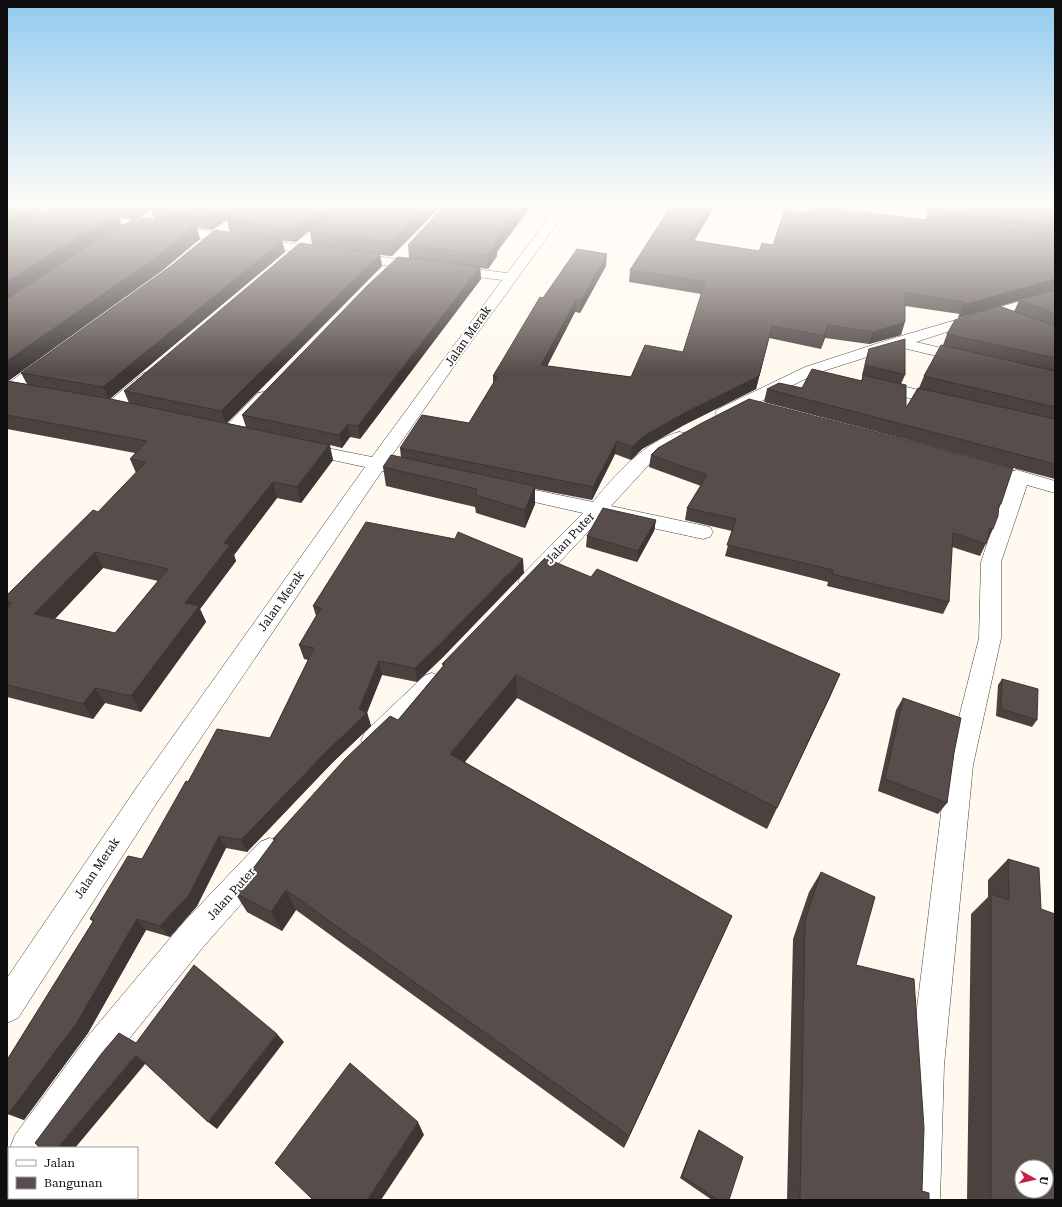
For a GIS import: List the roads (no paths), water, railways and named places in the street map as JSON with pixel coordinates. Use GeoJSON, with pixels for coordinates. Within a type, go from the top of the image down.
{"type":"FeatureCollection","features":[{"type":"Feature","properties":{"kind":"street"},"geometry":{"type":"LineString","coordinates":[[361,259],[391,268],[510,277]]}},
{"type":"Feature","properties":{"kind":"street"},"geometry":{"type":"LineString","coordinates":[[391,268],[399,259]]}},
{"type":"Feature","properties":{"kind":"street","name":"Jalan Merak"},"geometry":{"type":"LineString","coordinates":[[7,1007],[57,927],[230,674],[377,464],[523,259]]}},
{"type":"Feature","properties":{"kind":"street","name":"Jalan Puter"},"geometry":{"type":"LineString","coordinates":[[517,595],[649,454],[701,425],[811,370],[896,342],[1004,316],[1055,295]]}},
{"type":"Feature","properties":{"kind":"street"},"geometry":{"type":"LineString","coordinates":[[896,342],[979,361]]}},
{"type":"Feature","properties":{"kind":"street"},"geometry":{"type":"LineString","coordinates":[[8,389],[63,351]]}},
{"type":"Feature","properties":{"kind":"street"},"geometry":{"type":"LineString","coordinates":[[136,412],[105,406],[159,367]]}},
{"type":"Feature","properties":{"kind":"street"},"geometry":{"type":"LineString","coordinates":[[811,370],[842,377]]}},
{"type":"Feature","properties":{"kind":"street"},"geometry":{"type":"LineString","coordinates":[[864,383],[956,404]]}},
{"type":"Feature","properties":{"kind":"street"},"geometry":{"type":"LineString","coordinates":[[230,432],[277,384]]}},
{"type":"Feature","properties":{"kind":"street"},"geometry":{"type":"LineString","coordinates":[[8,389],[31,393]]}},
{"type":"Feature","properties":{"kind":"street"},"geometry":{"type":"LineString","coordinates":[[744,403],[767,409]]}},
{"type":"Feature","properties":{"kind":"street"},"geometry":{"type":"LineString","coordinates":[[284,444],[407,470]]}},
{"type":"Feature","properties":{"kind":"street"},"geometry":{"type":"LineString","coordinates":[[922,1200],[927,1065],[960,765],[990,638],[991,562],[1017,485],[1010,474],[1055,487]]}},
{"type":"Feature","properties":{"kind":"street"},"geometry":{"type":"LineString","coordinates":[[491,487],[703,532]]}},
{"type":"Feature","properties":{"kind":"street"},"geometry":{"type":"LineString","coordinates":[[359,756],[446,669]]}},
{"type":"Feature","properties":{"kind":"street","name":"Jalan Puter"},"geometry":{"type":"LineString","coordinates":[[29,1147],[100,1048],[193,935],[284,836]]}}]}
